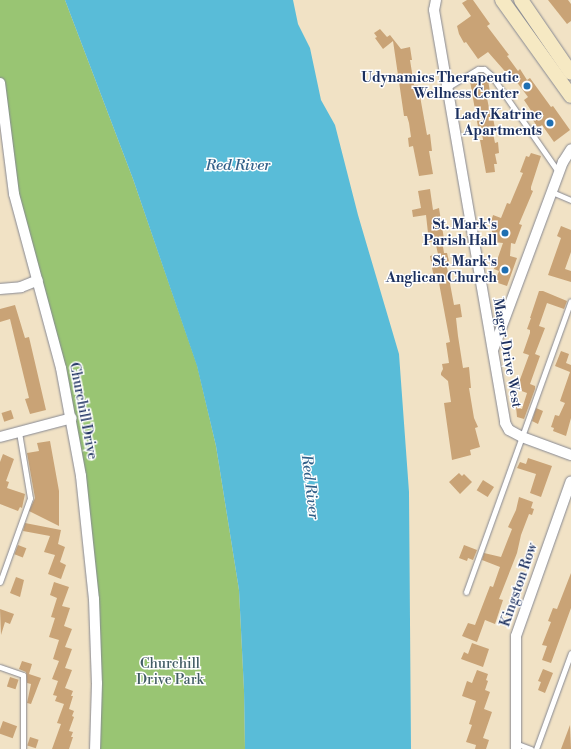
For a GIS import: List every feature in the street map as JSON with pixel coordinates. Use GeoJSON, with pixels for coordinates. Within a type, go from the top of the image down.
{"type":"FeatureCollection","features":[{"type":"Feature","properties":{"kind":"main road"},"geometry":{"type":"LineString","coordinates":[[502,0],[567,71]]}},
{"type":"Feature","properties":{"kind":"main road"},"geometry":{"type":"LineString","coordinates":[[521,0],[567,71],[571,96]]}},
{"type":"Feature","properties":{"kind":"street","name":"Mager Drive West"},"geometry":{"type":"LineString","coordinates":[[435,1],[434,10],[505,423],[508,430],[522,438],[571,455]]}},
{"type":"Feature","properties":{"kind":"street","name":"Churchill Drive"},"geometry":{"type":"LineString","coordinates":[[0,83],[14,194],[38,280],[72,418],[86,515],[94,599],[98,683],[95,749]]}},
{"type":"Feature","properties":{"kind":"street"},"geometry":{"type":"LineString","coordinates":[[493,350],[559,173],[571,149]]}},
{"type":"Feature","properties":{"kind":"street"},"geometry":{"type":"LineString","coordinates":[[0,289],[21,287],[38,280]]}},
{"type":"Feature","properties":{"kind":"street"},"geometry":{"type":"LineString","coordinates":[[1,434],[19,432],[72,418]]}},
{"type":"Feature","properties":{"kind":"street","name":"Kingston Row"},"geometry":{"type":"LineString","coordinates":[[515,746],[516,636],[571,481]]}},
{"type":"Feature","properties":{"kind":"lane"},"geometry":{"type":"LineString","coordinates":[[448,87],[478,69],[484,69],[491,76],[559,173]]}},
{"type":"Feature","properties":{"kind":"lane"},"geometry":{"type":"LineString","coordinates":[[552,192],[571,200]]}},
{"type":"Feature","properties":{"kind":"lane"},"geometry":{"type":"LineString","coordinates":[[466,592],[571,301]]}},
{"type":"Feature","properties":{"kind":"lane"},"geometry":{"type":"LineString","coordinates":[[0,582],[30,498],[19,432]]}},
{"type":"Feature","properties":{"kind":"lane"},"geometry":{"type":"LineString","coordinates":[[536,749],[571,653]]}},
{"type":"Feature","properties":{"kind":"lane"},"geometry":{"type":"LineString","coordinates":[[0,667],[23,675],[23,749]]}},
{"type":"Feature","properties":{"kind":"lane"},"geometry":{"type":"LineString","coordinates":[[515,746],[531,749]]}},
{"type":"Feature","properties":{"kind":"green space","name":"Churchill Drive Park"},"geometry":{"type":"Polygon","coordinates":[[[0,0],[65,0],[133,179],[197,365],[216,446],[239,590],[244,690],[245,749],[95,749],[97,683],[72,418],[14,194],[0,83],[0,0]]]}},
{"type":"Feature","properties":{"kind":"water","name":"Red River"},"geometry":{"type":"Polygon","coordinates":[[[65,0],[293,0],[298,24],[310,48],[321,100],[335,125],[358,215],[399,354],[409,492],[411,749],[245,749],[244,690],[239,590],[216,446],[197,366],[133,179],[65,0]]]}},
{"type":"Feature","properties":{"kind":"building"},"geometry":{"type":"Polygon","coordinates":[[[467,0],[473,0],[490,24],[487,26],[509,55],[507,56],[518,71],[520,69],[527,80],[530,78],[570,130],[554,142],[542,125],[538,128],[533,120],[536,118],[524,100],[528,97],[516,81],[512,84],[508,79],[510,77],[488,52],[478,59],[466,42],[464,43],[457,26],[471,16],[462,3],[467,0]]]}},
{"type":"Feature","properties":{"kind":"building"},"geometry":{"type":"Polygon","coordinates":[[[548,0],[568,0],[571,4],[571,21],[567,24],[548,0]]]}},
{"type":"Feature","properties":{"kind":"building"},"geometry":{"type":"Polygon","coordinates":[[[380,29],[387,37],[390,35],[401,49],[410,47],[412,60],[410,60],[414,85],[418,85],[427,135],[430,134],[432,151],[429,151],[433,174],[419,176],[413,146],[409,147],[408,138],[411,137],[409,123],[407,116],[404,116],[393,41],[383,49],[375,38],[377,37],[374,33],[380,29]]]}},
{"type":"Feature","properties":{"kind":"building"},"geometry":{"type":"Polygon","coordinates":[[[485,78],[485,80],[488,80],[490,92],[486,93],[491,118],[493,118],[495,128],[492,128],[495,143],[498,142],[499,153],[495,154],[497,164],[494,164],[495,172],[486,173],[480,140],[483,140],[481,126],[478,127],[470,81],[485,78]]]}},
{"type":"Feature","properties":{"kind":"building"},"geometry":{"type":"Polygon","coordinates":[[[531,153],[541,156],[531,187],[531,190],[533,191],[519,224],[522,225],[515,244],[511,243],[510,256],[517,258],[507,286],[495,282],[499,271],[494,269],[503,243],[493,242],[491,222],[493,215],[501,218],[507,203],[510,204],[523,173],[520,172],[526,156],[529,157],[531,153]]]}},
{"type":"Feature","properties":{"kind":"building"},"geometry":{"type":"Polygon","coordinates":[[[430,189],[433,210],[439,208],[444,239],[442,240],[444,253],[447,253],[449,261],[446,262],[454,305],[460,304],[462,317],[456,318],[458,336],[463,368],[469,367],[471,388],[469,388],[474,418],[478,427],[475,428],[480,447],[470,450],[471,455],[452,460],[444,403],[451,402],[448,381],[441,375],[443,369],[442,364],[449,363],[446,343],[450,342],[439,283],[435,284],[430,256],[438,254],[435,241],[429,242],[426,215],[413,217],[412,210],[421,208],[418,191],[430,189]]]}},
{"type":"Feature","properties":{"kind":"building"},"geometry":{"type":"Polygon","coordinates":[[[561,226],[571,230],[571,252],[565,269],[571,271],[571,282],[548,275],[561,238],[557,236],[561,226]]]}},
{"type":"Feature","properties":{"kind":"building"},"geometry":{"type":"Polygon","coordinates":[[[539,291],[543,291],[567,301],[564,309],[547,303],[539,326],[545,328],[535,354],[540,356],[530,384],[535,386],[535,389],[524,419],[517,417],[516,407],[522,409],[527,393],[519,390],[521,386],[518,385],[529,355],[523,353],[530,333],[530,330],[527,329],[539,291]]]}},
{"type":"Feature","properties":{"kind":"building"},"geometry":{"type":"Polygon","coordinates":[[[15,305],[25,338],[29,337],[46,410],[30,414],[25,399],[29,398],[10,319],[0,322],[0,309],[15,305]]]}},
{"type":"Feature","properties":{"kind":"building"},"geometry":{"type":"Polygon","coordinates":[[[561,351],[569,354],[566,363],[571,365],[571,418],[566,436],[553,431],[554,428],[551,427],[555,415],[559,416],[565,403],[560,401],[570,372],[555,366],[561,351]]]}},
{"type":"Feature","properties":{"kind":"building"},"geometry":{"type":"Polygon","coordinates":[[[536,408],[543,411],[538,424],[532,421],[536,408]]]}},
{"type":"Feature","properties":{"kind":"building"},"geometry":{"type":"Polygon","coordinates":[[[11,410],[14,419],[4,422],[1,413],[11,410]]]}},
{"type":"Feature","properties":{"kind":"building"},"geometry":{"type":"Polygon","coordinates":[[[50,441],[59,491],[59,526],[29,511],[35,498],[27,453],[39,451],[37,443],[50,441]]]}},
{"type":"Feature","properties":{"kind":"building"},"geometry":{"type":"Polygon","coordinates":[[[3,454],[14,459],[6,481],[9,482],[7,488],[25,494],[22,508],[20,507],[18,511],[0,504],[0,462],[3,454]]]}},
{"type":"Feature","properties":{"kind":"building"},"geometry":{"type":"Polygon","coordinates":[[[528,458],[552,466],[541,497],[530,493],[536,474],[517,468],[520,462],[526,464],[528,458]]]}},
{"type":"Feature","properties":{"kind":"building"},"geometry":{"type":"Polygon","coordinates":[[[459,473],[462,476],[464,474],[472,482],[460,494],[449,482],[459,473]]]}},
{"type":"Feature","properties":{"kind":"building"},"geometry":{"type":"Polygon","coordinates":[[[483,480],[494,487],[488,497],[477,490],[483,480]]]}},
{"type":"Feature","properties":{"kind":"building"},"geometry":{"type":"Polygon","coordinates":[[[519,497],[533,502],[531,508],[534,509],[532,515],[529,514],[521,535],[517,553],[499,599],[503,600],[495,624],[485,620],[477,642],[462,636],[468,623],[475,625],[490,586],[493,587],[500,567],[482,560],[484,553],[501,557],[512,529],[508,527],[516,510],[519,497]]]}},
{"type":"Feature","properties":{"kind":"building"},"geometry":{"type":"Polygon","coordinates":[[[25,523],[61,530],[58,544],[65,547],[60,562],[66,565],[61,579],[48,574],[55,555],[44,552],[50,536],[23,531],[25,523]]]}},
{"type":"Feature","properties":{"kind":"building"},"geometry":{"type":"Polygon","coordinates":[[[18,545],[26,548],[23,558],[14,554],[18,545]]]}},
{"type":"Feature","properties":{"kind":"building"},"geometry":{"type":"Polygon","coordinates":[[[464,545],[477,550],[473,560],[468,558],[467,561],[459,558],[464,545]]]}},
{"type":"Feature","properties":{"kind":"building"},"geometry":{"type":"Polygon","coordinates":[[[571,573],[571,608],[551,663],[542,660],[547,646],[542,645],[551,622],[548,621],[553,608],[557,609],[571,573]]]}},
{"type":"Feature","properties":{"kind":"building"},"geometry":{"type":"Polygon","coordinates":[[[16,577],[24,580],[20,597],[10,593],[16,577]]]}},
{"type":"Feature","properties":{"kind":"building"},"geometry":{"type":"Polygon","coordinates":[[[54,582],[69,587],[62,606],[70,608],[64,626],[72,629],[65,647],[72,649],[65,668],[72,670],[65,688],[73,691],[69,709],[74,711],[72,716],[74,717],[69,731],[73,732],[71,737],[73,737],[69,749],[52,749],[61,724],[57,723],[64,704],[55,701],[57,696],[53,695],[58,681],[52,679],[59,661],[53,659],[59,640],[49,637],[55,618],[51,617],[57,598],[50,595],[54,582]]]}},
{"type":"Feature","properties":{"kind":"building"},"geometry":{"type":"Polygon","coordinates":[[[0,609],[14,614],[10,624],[5,622],[1,635],[0,609]]]}},
{"type":"Feature","properties":{"kind":"building"},"geometry":{"type":"Polygon","coordinates":[[[472,643],[489,649],[483,667],[461,659],[464,652],[468,654],[472,643]]]}},
{"type":"Feature","properties":{"kind":"building"},"geometry":{"type":"Polygon","coordinates":[[[22,661],[32,664],[29,674],[41,678],[31,704],[27,703],[31,684],[27,683],[26,672],[19,669],[22,661]]]}},
{"type":"Feature","properties":{"kind":"building"},"geometry":{"type":"Polygon","coordinates":[[[543,669],[553,673],[545,693],[538,690],[541,682],[538,681],[543,669]]]}},
{"type":"Feature","properties":{"kind":"building"},"geometry":{"type":"Polygon","coordinates":[[[477,670],[488,674],[486,680],[488,681],[485,690],[490,692],[484,709],[492,712],[483,738],[489,740],[486,749],[475,749],[476,745],[466,742],[472,725],[469,724],[476,701],[462,696],[467,681],[472,683],[477,670]]]}},
{"type":"Feature","properties":{"kind":"building"},"geometry":{"type":"Polygon","coordinates":[[[10,677],[19,680],[15,689],[7,687],[10,677]]]}},
{"type":"Feature","properties":{"kind":"building"},"geometry":{"type":"Polygon","coordinates":[[[3,721],[17,726],[13,738],[0,734],[3,721]]]}},
{"type":"Feature","properties":{"kind":"building"},"geometry":{"type":"Polygon","coordinates":[[[570,725],[571,749],[561,749],[570,725]]]}},
{"type":"Feature","properties":{"kind":"building"},"geometry":{"type":"Polygon","coordinates":[[[30,737],[39,740],[36,748],[27,746],[30,737]]]}},
{"type":"Feature","properties":{"kind":"place","name":"Udynamics Therapeutic Wellness Center"},"geometry":{"type":"Point","coordinates":[527,86]}},
{"type":"Feature","properties":{"kind":"place","name":"Lady Katrine Apartments"},"geometry":{"type":"Point","coordinates":[550,123]}},
{"type":"Feature","properties":{"kind":"place","name":"St. Mark's Parish Hall"},"geometry":{"type":"Point","coordinates":[505,233]}},
{"type":"Feature","properties":{"kind":"place","name":"St. Mark's Anglican Church"},"geometry":{"type":"Point","coordinates":[505,270]}}]}
